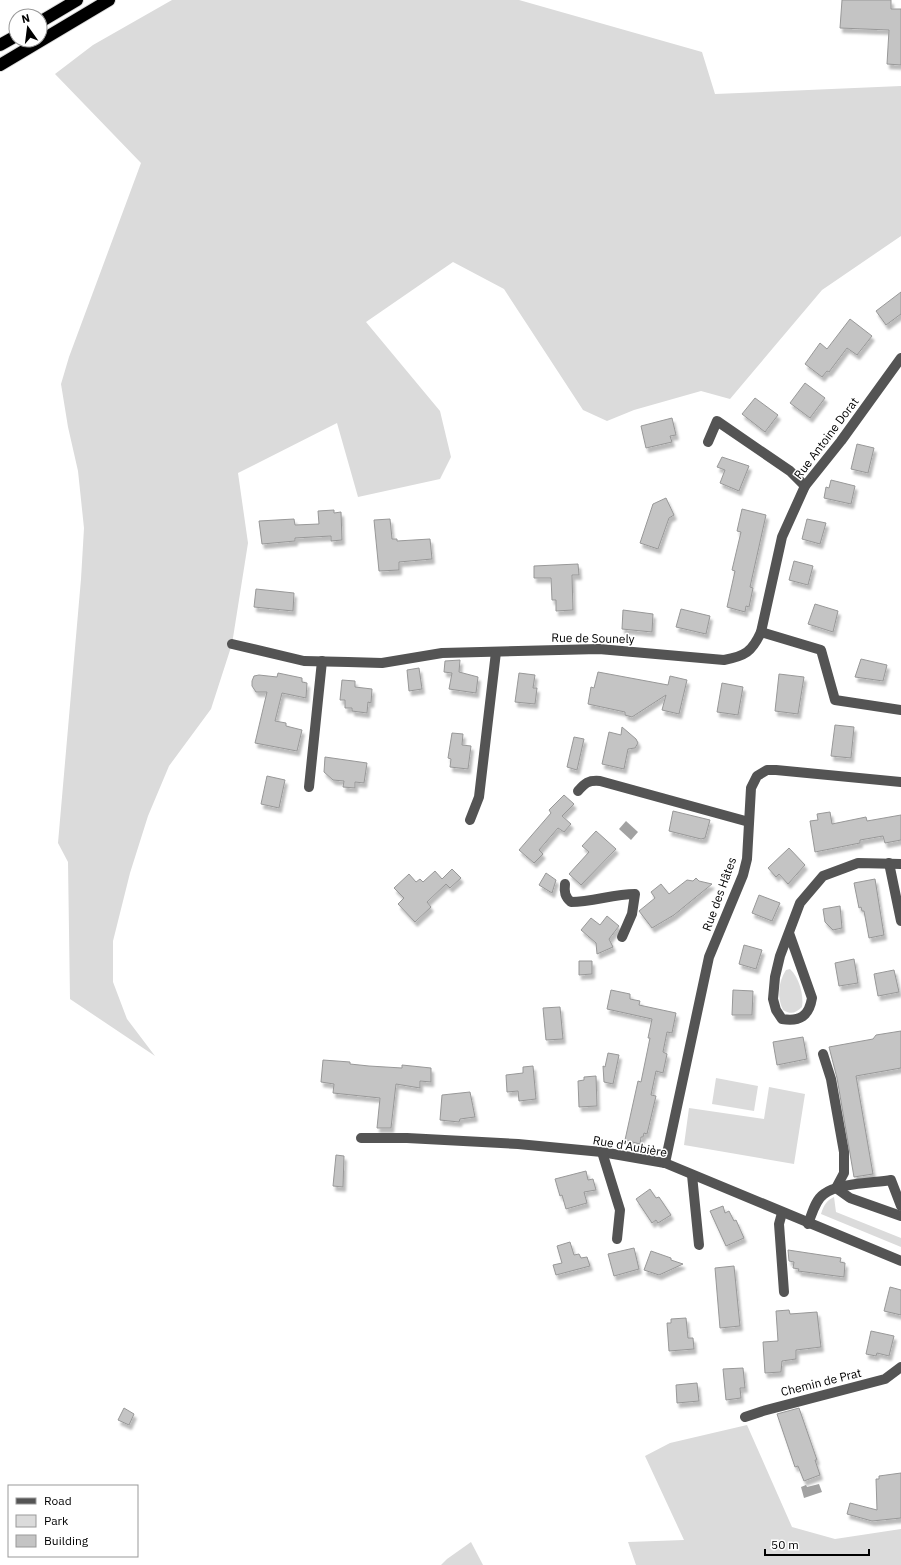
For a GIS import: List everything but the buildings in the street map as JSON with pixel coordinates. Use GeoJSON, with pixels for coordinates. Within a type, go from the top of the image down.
{"type":"FeatureCollection","features":[{"type":"Feature","properties":{"kind":"highway"},"geometry":{"type":"LineString","coordinates":[[48,17],[77,0]]}},
{"type":"Feature","properties":{"kind":"highway"},"geometry":{"type":"LineString","coordinates":[[0,65],[109,0]]}},
{"type":"Feature","properties":{"kind":"street","name":"Rue Antoine Dorat"},"geometry":{"type":"LineString","coordinates":[[761,632],[782,537],[805,486],[841,441],[901,358]]}},
{"type":"Feature","properties":{"kind":"street"},"geometry":{"type":"LineString","coordinates":[[708,442],[717,421],[790,471],[805,486]]}},
{"type":"Feature","properties":{"kind":"street"},"geometry":{"type":"LineString","coordinates":[[761,632],[821,650],[834,700],[901,710]]}},
{"type":"Feature","properties":{"kind":"street","name":"Rue de Sounely"},"geometry":{"type":"LineString","coordinates":[[232,644],[304,661],[382,663],[442,654],[599,649],[724,660],[741,657],[754,647],[761,632]]}},
{"type":"Feature","properties":{"kind":"street"},"geometry":{"type":"LineString","coordinates":[[470,820],[479,798],[496,652]]}},
{"type":"Feature","properties":{"kind":"street"},"geometry":{"type":"LineString","coordinates":[[309,787],[322,661]]}},
{"type":"Feature","properties":{"kind":"street","name":"Rue des Hâtes"},"geometry":{"type":"LineString","coordinates":[[665,1164],[709,957],[743,875],[751,788],[757,776],[767,770],[901,782]]}},
{"type":"Feature","properties":{"kind":"street"},"geometry":{"type":"LineString","coordinates":[[578,791],[586,782],[590,780],[600,781],[749,822]]}},
{"type":"Feature","properties":{"kind":"street"},"geometry":{"type":"LineString","coordinates":[[789,933],[812,998],[810,1009],[802,1017],[792,1020],[782,1019],[776,1010],[772,999],[780,956],[800,903],[823,876],[858,863],[901,864]]}},
{"type":"Feature","properties":{"kind":"street"},"geometry":{"type":"LineString","coordinates":[[889,863],[901,922]]}},
{"type":"Feature","properties":{"kind":"street"},"geometry":{"type":"LineString","coordinates":[[565,884],[564,891],[566,898],[571,902],[584,902],[620,894],[635,894],[632,914],[622,937]]}},
{"type":"Feature","properties":{"kind":"street"},"geometry":{"type":"LineString","coordinates":[[823,1054],[831,1079],[844,1152],[844,1173],[836,1188]]}},
{"type":"Feature","properties":{"kind":"street","name":"Rue d'Aubière"},"geometry":{"type":"LineString","coordinates":[[361,1138],[407,1138],[518,1144],[602,1152],[665,1164],[901,1261]]}},
{"type":"Feature","properties":{"kind":"street"},"geometry":{"type":"LineString","coordinates":[[602,1152],[620,1210],[617,1239]]}},
{"type":"Feature","properties":{"kind":"street"},"geometry":{"type":"LineString","coordinates":[[692,1175],[699,1245]]}},
{"type":"Feature","properties":{"kind":"street"},"geometry":{"type":"LineString","coordinates":[[808,1224],[816,1203],[824,1194],[836,1188],[891,1180],[901,1206]]}},
{"type":"Feature","properties":{"kind":"street"},"geometry":{"type":"LineString","coordinates":[[836,1188],[850,1198],[901,1216]]}},
{"type":"Feature","properties":{"kind":"street"},"geometry":{"type":"LineString","coordinates":[[782,1213],[779,1224],[784,1292]]}},
{"type":"Feature","properties":{"kind":"street","name":"Chemin de Prat"},"geometry":{"type":"LineString","coordinates":[[745,1417],[885,1378],[901,1367]]}},
{"type":"Feature","properties":{"kind":"green space"},"geometry":{"type":"Polygon","coordinates":[[[172,0],[519,0],[702,52],[715,94],[901,86],[901,236],[822,290],[730,399],[701,391],[634,410],[607,421],[583,410],[504,289],[453,262],[366,322],[440,411],[451,457],[440,479],[358,497],[337,423],[238,473],[248,543],[232,644],[211,709],[169,766],[148,816],[130,873],[113,941],[113,982],[127,1019],[155,1056],[70,999],[68,862],[58,843],[81,579],[84,528],[78,471],[68,427],[61,384],[69,357],[141,163],[55,74],[93,45],[172,0]]]}},
{"type":"Feature","properties":{"kind":"green space"},"geometry":{"type":"Polygon","coordinates":[[[790,969],[798,981],[802,1002],[802,1007],[791,1013],[783,1010],[779,995],[783,975],[786,970],[790,969]]]}},
{"type":"Feature","properties":{"kind":"green space"},"geometry":{"type":"Polygon","coordinates":[[[716,1078],[758,1086],[754,1111],[712,1104],[716,1078]]]}},
{"type":"Feature","properties":{"kind":"green space"},"geometry":{"type":"Polygon","coordinates":[[[769,1087],[805,1094],[794,1164],[684,1145],[689,1108],[764,1119],[769,1087]]]}},
{"type":"Feature","properties":{"kind":"green space"},"geometry":{"type":"Polygon","coordinates":[[[834,1197],[836,1212],[901,1238],[901,1247],[821,1214],[823,1208],[829,1200],[834,1197]]]}},
{"type":"Feature","properties":{"kind":"green space"},"geometry":{"type":"Polygon","coordinates":[[[747,1425],[792,1527],[835,1539],[901,1529],[901,1565],[636,1565],[628,1542],[684,1540],[645,1456],[670,1443],[747,1425]]]}},
{"type":"Feature","properties":{"kind":"green space"},"geometry":{"type":"Polygon","coordinates":[[[471,1542],[483,1565],[441,1565],[447,1559],[471,1542]]]}},
{"type":"Feature","properties":{"kind":"shaded area"},"geometry":{"type":"Polygon","coordinates":[[[626,821],[638,832],[631,840],[619,829],[626,821]]]}},
{"type":"Feature","properties":{"kind":"shaded area"},"geometry":{"type":"Polygon","coordinates":[[[819,1484],[822,1492],[804,1498],[801,1487],[819,1484]]]}}]}
